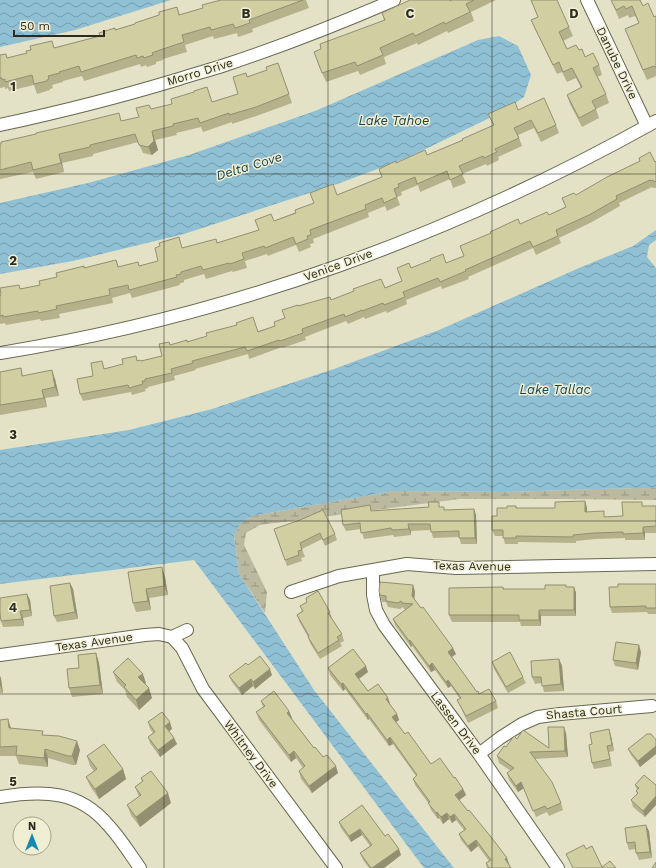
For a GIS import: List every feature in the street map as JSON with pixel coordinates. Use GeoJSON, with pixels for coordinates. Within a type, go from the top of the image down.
{"type":"FeatureCollection","features":[{"type":"Feature","properties":{"kind":"street","name":"Morro Drive"},"geometry":{"type":"LineString","coordinates":[[0,125],[42,116],[153,87],[224,65],[351,19],[394,0]]}},
{"type":"Feature","properties":{"kind":"street","name":"Danube Drive"},"geometry":{"type":"LineString","coordinates":[[587,0],[652,124]]}},
{"type":"Feature","properties":{"kind":"street","name":"Venice Drive"},"geometry":{"type":"LineString","coordinates":[[0,353],[44,346],[131,328],[213,306],[361,258],[448,223],[532,186],[652,124]]}},
{"type":"Feature","properties":{"kind":"street","name":"Texas Avenue"},"geometry":{"type":"LineString","coordinates":[[291,592],[339,576],[407,564],[456,568],[656,564]]}},
{"type":"Feature","properties":{"kind":"street","name":"Lassen Drive"},"geometry":{"type":"LineString","coordinates":[[374,570],[372,595],[376,610],[384,625],[479,754],[558,868]]}},
{"type":"Feature","properties":{"kind":"street"},"geometry":{"type":"LineString","coordinates":[[172,637],[187,630]]}},
{"type":"Feature","properties":{"kind":"street","name":"Texas Avenue"},"geometry":{"type":"LineString","coordinates":[[0,655],[145,635],[159,634],[172,637]]}},
{"type":"Feature","properties":{"kind":"street","name":"Whitney Drive"},"geometry":{"type":"LineString","coordinates":[[172,637],[182,648],[203,689],[336,868]]}},
{"type":"Feature","properties":{"kind":"street","name":"Shasta Court"},"geometry":{"type":"LineString","coordinates":[[479,754],[522,724],[538,717],[652,706]]}},
{"type":"Feature","properties":{"kind":"street"},"geometry":{"type":"LineString","coordinates":[[0,797],[20,794],[54,794],[74,799],[92,809],[109,825],[140,868]]}},
{"type":"Feature","properties":{"kind":"green space"},"geometry":{"type":"Polygon","coordinates":[[[656,488],[656,500],[460,499],[260,525],[246,533],[244,545],[267,592],[265,613],[239,574],[234,536],[240,524],[252,516],[394,491],[506,492],[656,488]]]}},
{"type":"Feature","properties":{"kind":"water"},"geometry":{"type":"Polygon","coordinates":[[[0,0],[171,0],[75,30],[0,47],[0,0]]]}},
{"type":"Feature","properties":{"kind":"water","name":"Lake Tahoe"},"geometry":{"type":"Polygon","coordinates":[[[499,36],[518,46],[531,75],[524,97],[504,111],[409,157],[340,183],[184,234],[73,261],[0,274],[0,203],[88,183],[189,155],[315,111],[478,40],[499,36]]]}},
{"type":"Feature","properties":{"kind":"water","name":"Lake Tallac"},"geometry":{"type":"Polygon","coordinates":[[[656,230],[656,240],[649,245],[647,257],[656,268],[656,488],[506,492],[394,491],[252,516],[240,524],[234,536],[239,574],[314,690],[454,868],[424,868],[194,560],[0,584],[0,450],[129,430],[212,409],[334,369],[439,330],[579,268],[633,246],[656,230]]]}},
{"type":"Feature","properties":{"kind":"building"},"geometry":{"type":"Polygon","coordinates":[[[221,0],[303,0],[249,20],[250,23],[235,28],[233,24],[211,30],[210,27],[182,35],[184,42],[152,53],[153,55],[144,58],[143,56],[137,58],[136,55],[81,72],[79,66],[48,76],[49,79],[47,81],[34,84],[32,75],[5,82],[5,79],[2,80],[2,78],[0,78],[0,55],[6,54],[7,58],[27,53],[26,51],[31,50],[30,46],[52,41],[54,48],[100,36],[99,33],[115,28],[115,30],[135,24],[159,15],[159,12],[177,7],[179,15],[203,8],[202,5],[221,0]]]}},
{"type":"Feature","properties":{"kind":"building"},"geometry":{"type":"Polygon","coordinates":[[[410,0],[474,0],[466,4],[470,12],[445,24],[444,22],[415,36],[413,33],[380,48],[383,55],[357,66],[355,62],[322,73],[314,52],[321,49],[320,44],[385,20],[382,13],[410,0]]]}},
{"type":"Feature","properties":{"kind":"building"},"geometry":{"type":"Polygon","coordinates":[[[531,0],[557,0],[569,27],[559,32],[567,49],[576,45],[579,50],[582,49],[585,57],[593,53],[599,65],[593,68],[606,94],[592,101],[596,109],[579,118],[567,95],[582,87],[572,68],[563,72],[559,62],[553,65],[531,20],[538,17],[531,0]]]}},
{"type":"Feature","properties":{"kind":"building"},"geometry":{"type":"Polygon","coordinates":[[[611,0],[640,0],[643,6],[648,3],[654,17],[656,16],[656,67],[654,66],[643,70],[625,29],[639,23],[632,6],[626,9],[624,6],[616,10],[611,0]]]}},
{"type":"Feature","properties":{"kind":"building"},"geometry":{"type":"Polygon","coordinates":[[[278,63],[289,94],[256,107],[229,115],[229,113],[200,123],[198,118],[152,131],[154,141],[148,147],[139,145],[135,134],[59,154],[61,163],[33,170],[31,162],[0,170],[1,142],[119,113],[121,121],[139,117],[136,108],[149,105],[151,109],[172,104],[171,99],[207,87],[212,102],[238,94],[233,77],[246,73],[247,77],[267,70],[266,67],[278,63]]]}},
{"type":"Feature","properties":{"kind":"building"},"geometry":{"type":"Polygon","coordinates":[[[544,98],[556,125],[538,133],[531,120],[514,128],[519,138],[495,149],[497,152],[459,166],[463,174],[450,180],[447,171],[417,184],[415,177],[398,184],[399,187],[394,189],[397,197],[384,203],[382,198],[365,205],[366,209],[310,230],[311,235],[307,236],[308,239],[296,244],[293,237],[265,248],[264,246],[242,253],[244,259],[230,264],[203,270],[201,266],[181,272],[181,274],[176,275],[177,277],[129,290],[128,285],[109,289],[110,295],[56,306],[57,309],[38,313],[38,311],[3,317],[3,315],[0,316],[0,288],[19,285],[20,289],[40,285],[39,281],[57,277],[56,273],[116,260],[118,267],[138,262],[139,266],[158,261],[155,248],[160,246],[159,243],[179,237],[182,248],[216,239],[217,243],[259,230],[255,220],[271,214],[274,221],[296,213],[295,210],[314,203],[310,193],[333,184],[337,195],[382,177],[379,169],[396,161],[396,163],[425,150],[427,155],[494,125],[488,114],[515,102],[518,110],[544,98]]]}},
{"type":"Feature","properties":{"kind":"building"},"geometry":{"type":"Polygon","coordinates":[[[650,152],[655,162],[656,161],[655,182],[650,180],[616,196],[617,199],[589,215],[556,230],[558,236],[533,247],[530,241],[440,282],[438,278],[403,292],[405,297],[384,305],[383,303],[362,310],[345,317],[344,314],[302,329],[303,333],[280,341],[279,340],[247,351],[245,347],[192,361],[193,363],[171,369],[172,373],[145,379],[145,381],[142,381],[143,384],[129,388],[128,385],[80,394],[77,379],[93,376],[91,363],[102,361],[104,369],[123,364],[122,359],[136,356],[137,361],[141,361],[162,356],[159,344],[169,342],[170,345],[187,340],[187,342],[207,336],[206,333],[237,325],[236,323],[253,317],[258,332],[275,326],[274,322],[285,318],[282,310],[330,297],[331,300],[354,291],[353,289],[381,279],[385,288],[402,281],[397,268],[409,263],[411,268],[443,254],[446,263],[464,256],[460,246],[491,233],[490,232],[518,219],[520,224],[547,212],[549,215],[566,207],[562,198],[574,193],[576,195],[607,177],[640,161],[639,158],[650,152]]]}},
{"type":"Feature","properties":{"kind":"building"},"geometry":{"type":"Polygon","coordinates":[[[21,368],[22,376],[52,370],[55,387],[42,390],[44,398],[0,405],[0,372],[21,368]]]}},
{"type":"Feature","properties":{"kind":"building"},"geometry":{"type":"Polygon","coordinates":[[[585,501],[585,512],[604,511],[604,517],[623,516],[622,502],[642,502],[642,506],[656,506],[656,526],[643,527],[643,533],[594,533],[573,535],[573,537],[516,536],[516,538],[503,538],[503,530],[492,530],[492,516],[497,516],[497,508],[516,506],[516,508],[555,508],[555,502],[585,501]]]}},
{"type":"Feature","properties":{"kind":"building"},"geometry":{"type":"Polygon","coordinates":[[[428,502],[439,502],[439,507],[444,507],[444,510],[474,509],[475,538],[459,538],[459,531],[431,532],[430,524],[408,524],[409,529],[392,530],[391,528],[361,533],[360,523],[343,525],[341,510],[370,505],[371,511],[429,507],[428,502]]]}},
{"type":"Feature","properties":{"kind":"building"},"geometry":{"type":"Polygon","coordinates":[[[323,510],[335,534],[323,540],[320,533],[300,543],[302,550],[298,551],[299,555],[285,560],[274,529],[323,510]]]}},
{"type":"Feature","properties":{"kind":"building"},"geometry":{"type":"Polygon","coordinates":[[[162,567],[164,586],[146,589],[148,601],[133,603],[128,572],[162,567]]]}},
{"type":"Feature","properties":{"kind":"building"},"geometry":{"type":"Polygon","coordinates":[[[380,582],[413,585],[412,596],[421,608],[423,607],[453,648],[448,652],[477,692],[478,691],[479,694],[489,689],[496,701],[466,716],[457,700],[461,698],[448,680],[446,682],[432,663],[429,666],[393,619],[413,604],[402,603],[401,601],[398,603],[386,601],[386,596],[380,595],[380,582]]]}},
{"type":"Feature","properties":{"kind":"building"},"geometry":{"type":"Polygon","coordinates":[[[70,583],[75,612],[54,616],[50,586],[70,583]]]}},
{"type":"Feature","properties":{"kind":"building"},"geometry":{"type":"Polygon","coordinates":[[[618,584],[656,584],[656,608],[646,608],[646,606],[610,607],[609,587],[618,587],[618,584]]]}},
{"type":"Feature","properties":{"kind":"building"},"geometry":{"type":"Polygon","coordinates":[[[545,585],[566,585],[566,587],[574,587],[574,610],[539,610],[539,620],[519,620],[519,615],[449,615],[449,588],[503,587],[503,589],[545,589],[545,585]]]}},
{"type":"Feature","properties":{"kind":"building"},"geometry":{"type":"Polygon","coordinates":[[[318,591],[330,612],[328,613],[342,634],[337,637],[339,640],[318,653],[297,615],[303,611],[300,606],[307,602],[306,598],[318,591]]]}},
{"type":"Feature","properties":{"kind":"building"},"geometry":{"type":"Polygon","coordinates":[[[27,594],[30,610],[20,611],[22,619],[1,621],[0,598],[27,594]]]}},
{"type":"Feature","properties":{"kind":"building"},"geometry":{"type":"Polygon","coordinates":[[[616,642],[639,645],[636,663],[613,660],[616,642]]]}},
{"type":"Feature","properties":{"kind":"building"},"geometry":{"type":"Polygon","coordinates":[[[353,649],[366,666],[355,674],[368,691],[378,684],[388,698],[386,699],[397,714],[392,717],[405,734],[408,732],[431,764],[440,758],[463,789],[455,795],[495,842],[507,858],[505,859],[511,868],[489,868],[486,863],[491,860],[476,840],[468,846],[459,834],[466,829],[454,814],[450,817],[447,813],[441,817],[437,812],[436,813],[413,779],[417,775],[390,737],[387,740],[343,683],[341,684],[328,668],[353,649]]]}},
{"type":"Feature","properties":{"kind":"building"},"geometry":{"type":"Polygon","coordinates":[[[510,652],[523,677],[506,687],[492,662],[510,652]]]}},
{"type":"Feature","properties":{"kind":"building"},"geometry":{"type":"Polygon","coordinates":[[[96,653],[100,685],[69,688],[67,669],[79,668],[78,655],[96,653]]]}},
{"type":"Feature","properties":{"kind":"building"},"geometry":{"type":"Polygon","coordinates":[[[260,656],[270,669],[253,682],[251,679],[239,688],[229,676],[246,663],[248,665],[260,656]]]}},
{"type":"Feature","properties":{"kind":"building"},"geometry":{"type":"Polygon","coordinates":[[[128,658],[143,674],[138,677],[149,688],[136,700],[124,687],[126,685],[113,672],[128,658]]]}},
{"type":"Feature","properties":{"kind":"building"},"geometry":{"type":"Polygon","coordinates":[[[559,659],[561,684],[542,686],[541,677],[532,677],[531,661],[559,659]]]}},
{"type":"Feature","properties":{"kind":"building"},"geometry":{"type":"Polygon","coordinates":[[[274,691],[289,711],[287,713],[314,748],[315,747],[323,757],[327,755],[336,766],[309,786],[299,771],[305,766],[294,751],[289,755],[256,712],[265,706],[261,701],[274,691]]]}},
{"type":"Feature","properties":{"kind":"building"},"geometry":{"type":"Polygon","coordinates":[[[162,712],[170,722],[165,726],[174,738],[158,750],[148,737],[155,732],[148,722],[162,712]]]}},
{"type":"Feature","properties":{"kind":"building"},"geometry":{"type":"Polygon","coordinates":[[[8,719],[9,728],[43,731],[42,735],[59,736],[77,741],[72,756],[45,749],[44,758],[16,755],[17,746],[0,747],[0,720],[8,719]]]}},
{"type":"Feature","properties":{"kind":"building"},"geometry":{"type":"Polygon","coordinates":[[[548,727],[564,727],[565,751],[530,752],[552,782],[561,803],[547,809],[545,806],[533,811],[521,782],[516,786],[507,773],[514,768],[497,756],[514,736],[517,739],[523,730],[549,748],[548,727]]]}},
{"type":"Feature","properties":{"kind":"building"},"geometry":{"type":"Polygon","coordinates":[[[609,729],[612,745],[607,746],[610,759],[592,763],[589,745],[592,744],[590,733],[609,729]]]}},
{"type":"Feature","properties":{"kind":"building"},"geometry":{"type":"Polygon","coordinates":[[[647,734],[651,734],[656,740],[656,746],[638,761],[628,749],[647,734]]]}},
{"type":"Feature","properties":{"kind":"building"},"geometry":{"type":"Polygon","coordinates":[[[104,744],[123,769],[95,789],[86,777],[97,769],[87,756],[104,744]]]}},
{"type":"Feature","properties":{"kind":"building"},"geometry":{"type":"Polygon","coordinates":[[[151,771],[168,793],[136,817],[127,805],[141,795],[135,787],[143,781],[141,778],[151,771]]]}},
{"type":"Feature","properties":{"kind":"building"},"geometry":{"type":"Polygon","coordinates":[[[644,775],[656,785],[656,796],[643,811],[631,800],[638,793],[636,791],[639,788],[635,785],[644,775]]]}},
{"type":"Feature","properties":{"kind":"building"},"geometry":{"type":"Polygon","coordinates":[[[362,805],[385,836],[388,834],[399,849],[372,868],[360,853],[372,845],[360,829],[349,836],[339,822],[362,805]]]}},
{"type":"Feature","properties":{"kind":"building"},"geometry":{"type":"Polygon","coordinates":[[[646,825],[650,852],[636,853],[635,842],[627,843],[625,828],[646,825]]]}},
{"type":"Feature","properties":{"kind":"building"},"geometry":{"type":"Polygon","coordinates":[[[584,845],[586,849],[592,846],[602,867],[610,861],[616,868],[573,868],[566,854],[584,845]]]}},
{"type":"Feature","properties":{"kind":"building"},"geometry":{"type":"Polygon","coordinates":[[[656,862],[656,868],[652,868],[656,862]]]}},
{"type":"Feature","properties":{"kind":"water label","name":"Delta Cove"},"geometry":{"type":"Point","coordinates":[249,166]}}]}
